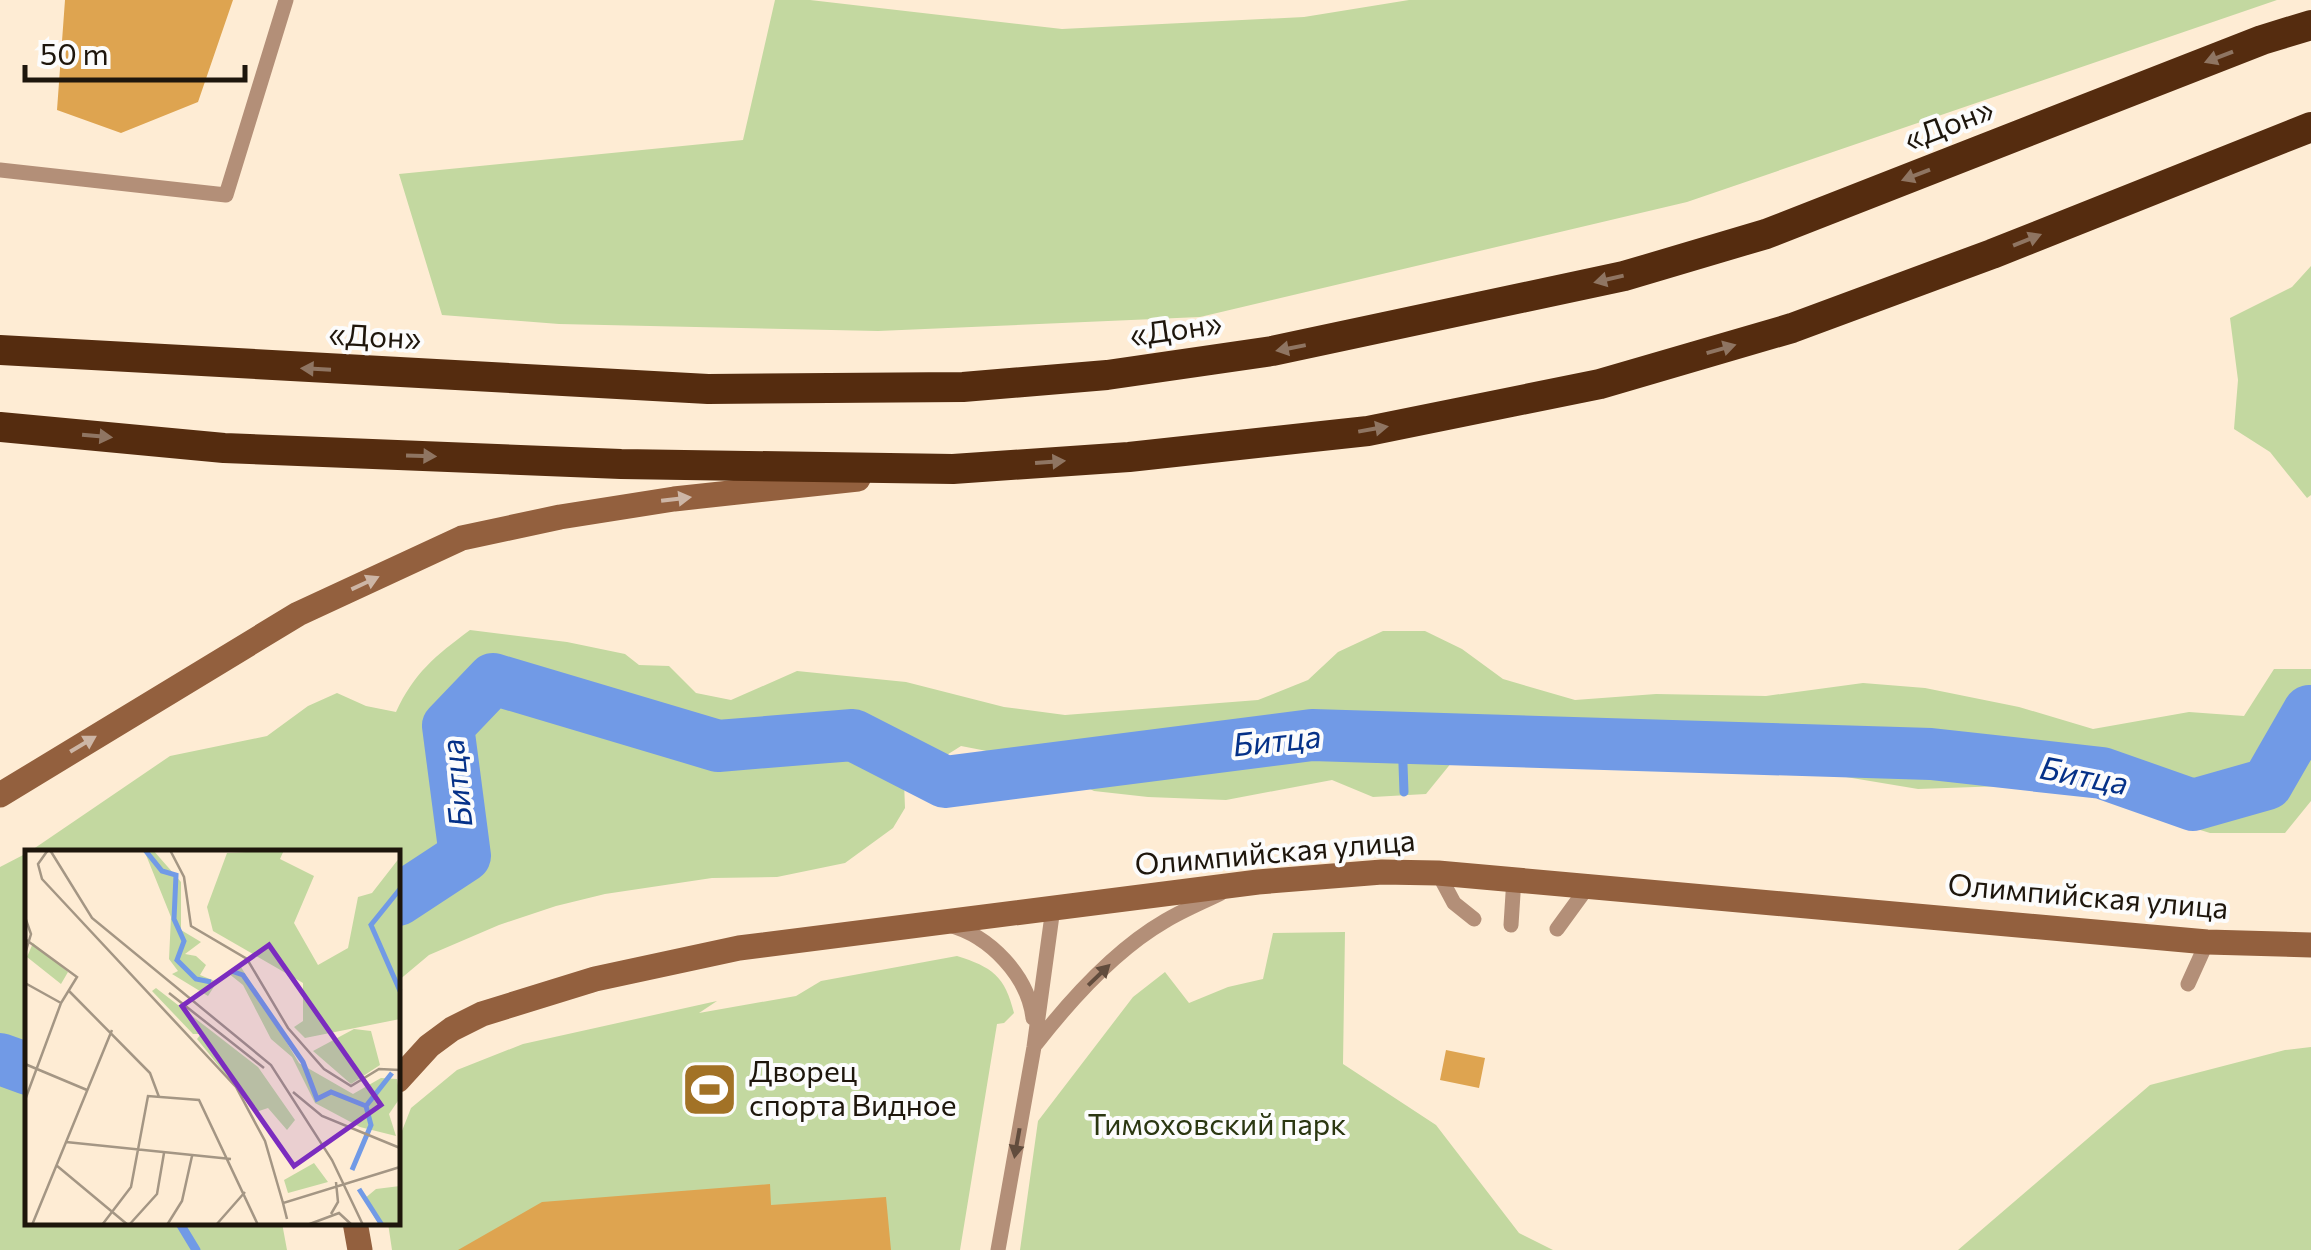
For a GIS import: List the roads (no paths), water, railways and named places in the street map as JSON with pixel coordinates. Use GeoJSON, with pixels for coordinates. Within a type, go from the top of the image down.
{"type":"FeatureCollection","features":[{"type":"Feature","properties":{"kind":"highway","name":"«Дон»"},"geometry":{"type":"LineString","coordinates":[[0,350],[708,389],[963,386],[1108,375],[1272,352],[1624,276],[1766,234],[2311,24]]}},
{"type":"Feature","properties":{"kind":"highway"},"geometry":{"type":"LineString","coordinates":[[0,427],[244,449],[621,464],[952,468],[1129,456],[1368,431],[1600,384],[1792,328],[1992,254],[2311,127]]}},
{"type":"Feature","properties":{"kind":"street"},"geometry":{"type":"LineString","coordinates":[[0,795],[298,614],[462,538],[674,498],[952,468]]}},
{"type":"Feature","properties":{"kind":"street","name":"Олимпийская улица"},"geometry":{"type":"LineString","coordinates":[[400,1078],[429,1046],[482,1014],[595,979],[739,948],[1240,884],[1382,872],[1514,878],[2207,942],[2311,945]]}},
{"type":"Feature","properties":{"kind":"street"},"geometry":{"type":"LineString","coordinates":[[356,1225],[360,1250]]}},
{"type":"Feature","properties":{"kind":"lane"},"geometry":{"type":"LineString","coordinates":[[0,170],[226,195],[286,0]]}},
{"type":"Feature","properties":{"kind":"lane"},"geometry":{"type":"LineString","coordinates":[[1438,872],[1454,903],[1474,920]]}},
{"type":"Feature","properties":{"kind":"lane"},"geometry":{"type":"LineString","coordinates":[[1511,925],[1514,878]]}},
{"type":"Feature","properties":{"kind":"lane"},"geometry":{"type":"LineString","coordinates":[[1034,1047],[1062,1010],[1136,943],[1163,922],[1240,884]]}},
{"type":"Feature","properties":{"kind":"lane"},"geometry":{"type":"LineString","coordinates":[[1557,929],[1590,885]]}},
{"type":"Feature","properties":{"kind":"lane"},"geometry":{"type":"LineString","coordinates":[[998,1250],[1034,1047],[1053,908]]}},
{"type":"Feature","properties":{"kind":"lane"},"geometry":{"type":"LineString","coordinates":[[939,922],[960,928],[1011,966],[1028,994],[1034,1047]]}},
{"type":"Feature","properties":{"kind":"lane"},"geometry":{"type":"LineString","coordinates":[[2188,984],[2207,942]]}},
{"type":"Feature","properties":{"kind":"waterway","name":"Битца"},"geometry":{"type":"LineString","coordinates":[[400,899],[465,856],[448,726],[493,679],[718,746],[853,735],[945,782],[1312,735],[1931,754],[2102,773],[2193,805],[2267,784],[2309,711]]}},
{"type":"Feature","properties":{"kind":"waterway"},"geometry":{"type":"LineString","coordinates":[[1402,737],[1404,792]]}},
{"type":"Feature","properties":{"kind":"waterway","name":"Битца"},"geometry":{"type":"LineString","coordinates":[[0,1059],[25,1068]]}},
{"type":"Feature","properties":{"kind":"waterway"},"geometry":{"type":"LineString","coordinates":[[181,1225],[196,1250]]}},
{"type":"Feature","properties":{"kind":"place","name":"Дворец спорта Видное"},"geometry":{"type":"Point","coordinates":[710,1089]}},
{"type":"Feature","properties":{"kind":"park label","name":"Тимоховский парк"},"geometry":{"type":"Point","coordinates":[1217,1125]}}]}
